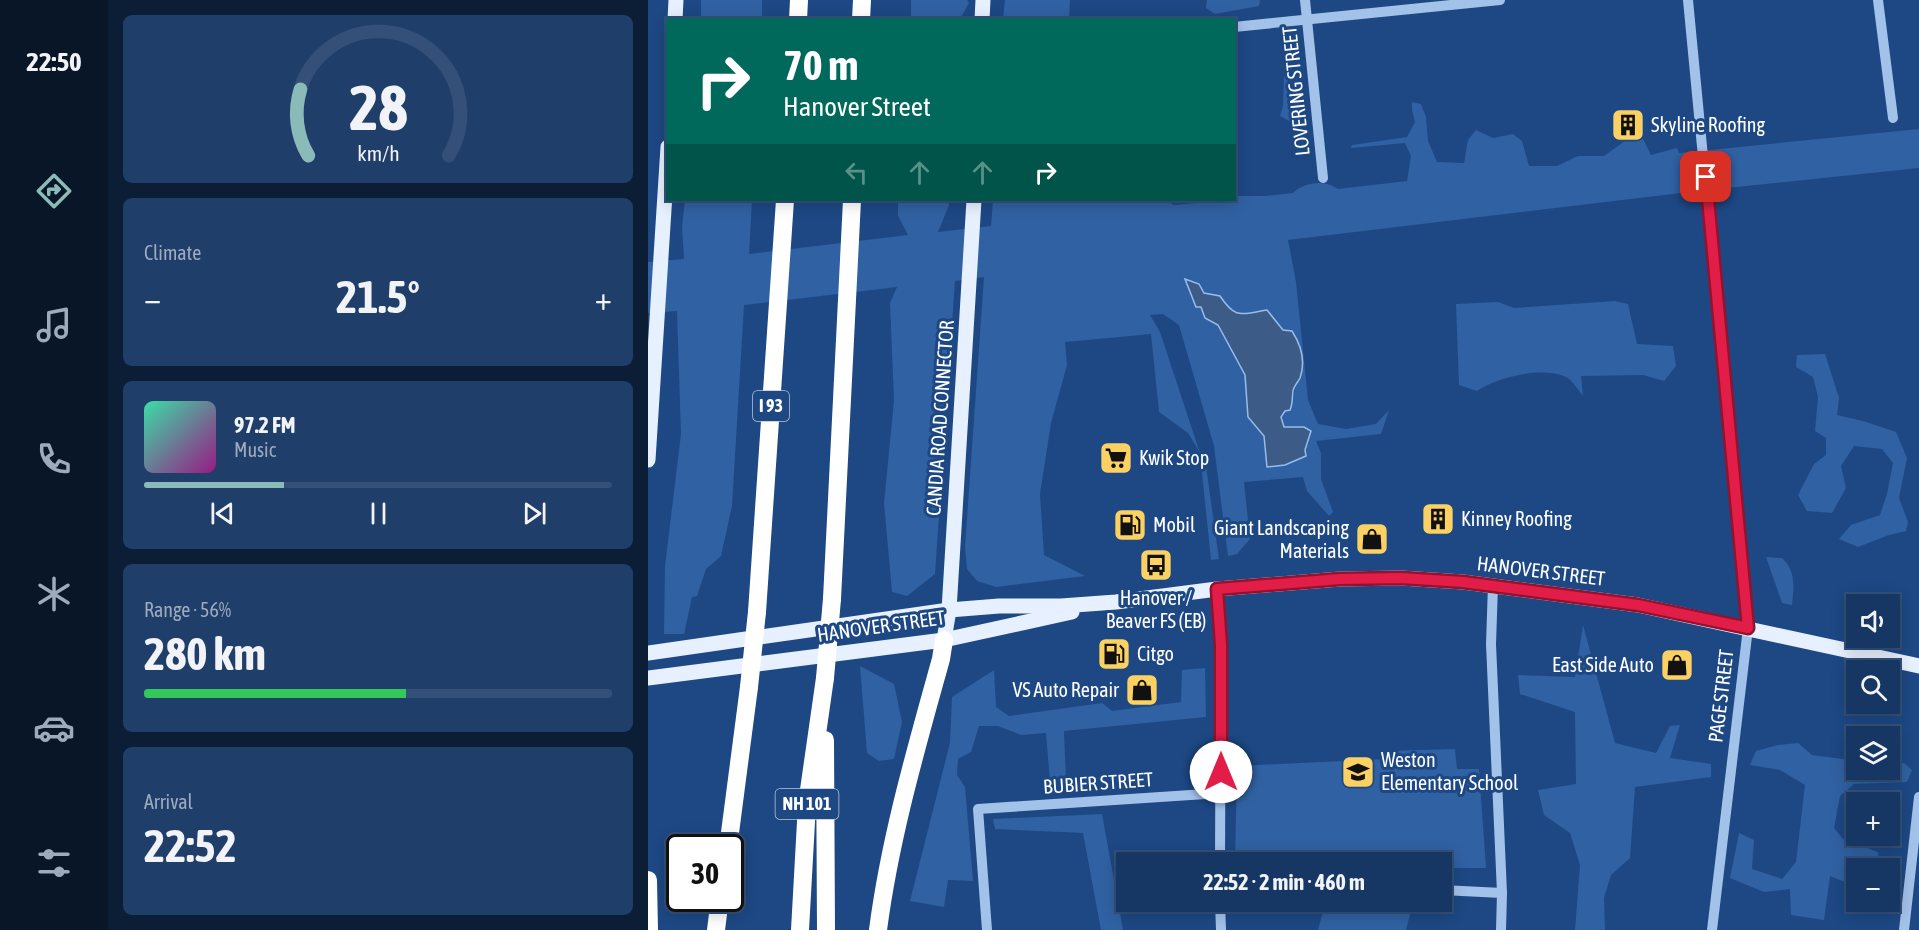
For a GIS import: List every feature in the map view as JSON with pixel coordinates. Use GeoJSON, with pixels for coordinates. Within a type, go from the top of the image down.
{"type":"FeatureCollection","features":[{"type":"Feature","properties":{"kind":"highway"},"geometry":{"type":"LineString","coordinates":[[798,18],[800,0]]}},
{"type":"Feature","properties":{"kind":"highway"},"geometry":{"type":"LineString","coordinates":[[861,18],[862,0]]}},
{"type":"Feature","properties":{"kind":"highway","name":"I 93"},"geometry":{"type":"LineString","coordinates":[[730,834],[749,687],[756,612],[786,201]]}},
{"type":"Feature","properties":{"kind":"highway"},"geometry":{"type":"LineString","coordinates":[[826,930],[825,678],[832,599],[852,201]]}},
{"type":"Feature","properties":{"kind":"highway"},"geometry":{"type":"LineString","coordinates":[[878,930],[892,844],[944,640]]}},
{"type":"Feature","properties":{"kind":"highway","name":"NH 101"},"geometry":{"type":"LineString","coordinates":[[800,930],[807,804],[825,678]]}},
{"type":"Feature","properties":{"kind":"highway"},"geometry":{"type":"LineString","coordinates":[[648,880],[649,930]]}},
{"type":"Feature","properties":{"kind":"highway"},"geometry":{"type":"LineString","coordinates":[[716,930],[718,912]]}},
{"type":"Feature","properties":{"kind":"main road"},"geometry":{"type":"LineString","coordinates":[[675,18],[676,0]]}},
{"type":"Feature","properties":{"kind":"main road"},"geometry":{"type":"LineString","coordinates":[[982,18],[983,0]]}},
{"type":"Feature","properties":{"kind":"main road"},"geometry":{"type":"LineString","coordinates":[[648,460],[666,178]]}},
{"type":"Feature","properties":{"kind":"main road","name":"CANDIA ROAD CONNECTOR"},"geometry":{"type":"LineString","coordinates":[[944,640],[949,609],[974,201]]}},
{"type":"Feature","properties":{"kind":"main road","name":"HANOVER STREET"},"geometry":{"type":"LineString","coordinates":[[648,678],[944,640],[1116,603],[1217,589],[1340,579],[1401,578],[1492,585],[1638,605],[1919,666]]}},
{"type":"Feature","properties":{"kind":"main road","name":"HANOVER STREET"},"geometry":{"type":"LineString","coordinates":[[648,653],[949,609],[1116,603]]}},
{"type":"Feature","properties":{"kind":"street","name":"LOVERING STREET"},"geometry":{"type":"LineString","coordinates":[[1305,0],[1323,178]]}},
{"type":"Feature","properties":{"kind":"street"},"geometry":{"type":"LineString","coordinates":[[1236,27],[1500,0]]}},
{"type":"Feature","properties":{"kind":"street","name":"PAGE STREET"},"geometry":{"type":"LineString","coordinates":[[1688,0],[1748,628],[1712,930]]}},
{"type":"Feature","properties":{"kind":"street"},"geometry":{"type":"LineString","coordinates":[[1878,0],[1893,118]]}},
{"type":"Feature","properties":{"kind":"street"},"geometry":{"type":"LineString","coordinates":[[1492,585],[1491,644],[1502,893],[1501,930]]}},
{"type":"Feature","properties":{"kind":"street"},"geometry":{"type":"LineString","coordinates":[[1217,589],[1221,645],[1220,852]]}},
{"type":"Feature","properties":{"kind":"street","name":"BUBIER STREET"},"geometry":{"type":"LineString","coordinates":[[987,930],[978,809],[1221,793]]}},
{"type":"Feature","properties":{"kind":"street"},"geometry":{"type":"LineString","coordinates":[[1904,930],[1919,797]]}},
{"type":"Feature","properties":{"kind":"street"},"geometry":{"type":"LineString","coordinates":[[1452,890],[1502,893]]}},
{"type":"Feature","properties":{"kind":"street"},"geometry":{"type":"LineString","coordinates":[[1220,912],[1221,930]]}},
{"type":"Feature","properties":{"kind":"shaded area"},"geometry":{"type":"Polygon","coordinates":[[[701,0],[762,0],[762,18],[701,18],[701,0]]]}},
{"type":"Feature","properties":{"kind":"shaded area"},"geometry":{"type":"Polygon","coordinates":[[[911,0],[967,0],[969,3],[961,18],[911,18],[911,0]]]}},
{"type":"Feature","properties":{"kind":"shaded area"},"geometry":{"type":"Polygon","coordinates":[[[1005,0],[1070,0],[1069,18],[1003,18],[1005,0]]]}},
{"type":"Feature","properties":{"kind":"shaded area"},"geometry":{"type":"Polygon","coordinates":[[[1207,0],[1260,0],[1259,6],[1215,14],[1206,8],[1207,0]]]}},
{"type":"Feature","properties":{"kind":"shaded area"},"geometry":{"type":"Polygon","coordinates":[[[1297,70],[1304,98],[1300,127],[1280,116],[1283,106],[1284,75],[1297,70]]]}},
{"type":"Feature","properties":{"kind":"shaded area"},"geometry":{"type":"Polygon","coordinates":[[[1412,102],[1421,104],[1426,117],[1428,141],[1437,162],[1464,163],[1468,140],[1476,130],[1493,138],[1513,134],[1522,141],[1529,166],[1557,166],[1578,156],[1604,156],[1629,138],[1643,139],[1651,155],[1677,148],[1679,153],[1919,129],[1919,168],[1689,192],[1288,240],[1296,282],[1308,400],[1318,424],[1346,429],[1376,424],[1389,410],[1381,434],[1316,441],[1321,453],[1321,479],[1333,512],[1329,516],[1307,491],[1303,477],[1244,482],[1250,539],[1237,554],[1228,556],[1214,446],[1179,325],[1163,314],[1150,315],[1160,332],[1200,453],[1188,433],[1159,412],[1151,334],[1065,342],[1067,365],[1051,423],[1040,494],[1044,555],[1085,576],[996,587],[977,581],[967,569],[965,547],[984,277],[955,281],[935,574],[907,596],[892,592],[884,503],[894,401],[890,303],[897,287],[744,305],[732,506],[721,556],[706,569],[697,596],[692,597],[684,634],[664,634],[665,566],[681,434],[677,311],[648,313],[648,262],[684,259],[682,227],[685,201],[752,201],[749,254],[908,235],[898,216],[898,201],[949,201],[938,232],[991,226],[993,201],[1168,201],[1174,205],[1236,201],[1236,196],[1293,193],[1303,186],[1315,183],[1327,184],[1338,189],[1407,181],[1411,156],[1405,143],[1351,148],[1352,145],[1407,137],[1415,122],[1412,102]],[[1220,296],[1201,307],[1205,318],[1218,325],[1245,375],[1248,417],[1264,436],[1267,467],[1305,450],[1309,442],[1304,427],[1284,427],[1281,417],[1285,411],[1290,410],[1299,380],[1283,330],[1267,310],[1240,314],[1230,309],[1220,296]]]}},
{"type":"Feature","properties":{"kind":"shaded area"},"geometry":{"type":"Polygon","coordinates":[[[1185,279],[1199,284],[1204,293],[1220,296],[1230,309],[1240,314],[1267,310],[1283,330],[1292,331],[1300,348],[1303,365],[1294,389],[1290,410],[1285,411],[1281,417],[1284,427],[1304,427],[1311,431],[1305,450],[1306,456],[1285,465],[1267,467],[1264,436],[1248,417],[1245,375],[1218,325],[1205,318],[1201,307],[1196,307],[1185,279]]]}},
{"type":"Feature","properties":{"kind":"shaded area"},"geometry":{"type":"Polygon","coordinates":[[[1615,301],[1628,304],[1637,344],[1673,346],[1676,366],[1664,381],[1643,375],[1581,376],[1583,396],[1570,380],[1554,373],[1519,375],[1496,381],[1477,391],[1459,385],[1456,304],[1498,302],[1514,308],[1615,301]]]}},
{"type":"Feature","properties":{"kind":"shaded area"},"geometry":{"type":"Polygon","coordinates":[[[1825,354],[1839,398],[1837,415],[1896,432],[1907,458],[1899,498],[1908,522],[1906,531],[1858,547],[1839,539],[1851,525],[1880,515],[1893,463],[1882,449],[1854,446],[1841,466],[1846,488],[1832,513],[1807,511],[1798,495],[1814,464],[1826,455],[1826,438],[1815,431],[1818,397],[1813,377],[1796,367],[1797,355],[1825,354]]]}},
{"type":"Feature","properties":{"kind":"shaded area"},"geometry":{"type":"Polygon","coordinates":[[[1200,453],[1205,459],[1219,559],[1211,560],[1200,453]]]}},
{"type":"Feature","properties":{"kind":"shaded area"},"geometry":{"type":"Polygon","coordinates":[[[1766,557],[1782,558],[1790,568],[1793,586],[1792,605],[1782,603],[1766,557]]]}},
{"type":"Feature","properties":{"kind":"shaded area"},"geometry":{"type":"Polygon","coordinates":[[[1583,625],[1615,743],[1656,753],[1670,726],[1680,725],[1670,758],[1711,764],[1711,777],[1635,787],[1630,858],[1611,875],[1604,898],[1605,930],[1575,930],[1580,865],[1570,833],[1544,815],[1538,790],[1576,784],[1575,712],[1520,694],[1518,675],[1575,677],[1583,625]]]}},
{"type":"Feature","properties":{"kind":"shaded area"},"geometry":{"type":"Polygon","coordinates":[[[860,666],[894,684],[902,722],[894,759],[879,761],[867,753],[860,666]]]}},
{"type":"Feature","properties":{"kind":"shaded area"},"geometry":{"type":"Polygon","coordinates":[[[1205,668],[1206,717],[1064,731],[1066,781],[1050,782],[1046,733],[1021,735],[998,726],[979,726],[971,752],[958,759],[957,775],[965,787],[973,881],[948,880],[944,907],[910,901],[950,743],[952,697],[994,670],[996,707],[1009,716],[1102,703],[1112,711],[1181,702],[1182,670],[1205,668]]]}},
{"type":"Feature","properties":{"kind":"shaded area"},"geometry":{"type":"Polygon","coordinates":[[[1798,743],[1812,755],[1846,760],[1846,780],[1900,780],[1900,763],[1904,763],[1912,770],[1907,782],[1854,784],[1840,796],[1834,828],[1846,840],[1846,846],[1862,846],[1878,852],[1879,858],[1846,858],[1846,883],[1830,876],[1824,920],[1791,915],[1790,889],[1764,892],[1730,878],[1739,833],[1754,840],[1752,869],[1782,879],[1796,862],[1805,785],[1780,770],[1750,765],[1756,751],[1798,743]]]}},
{"type":"Feature","properties":{"kind":"shaded area"},"geometry":{"type":"Polygon","coordinates":[[[1455,749],[1457,769],[1479,769],[1486,868],[1452,868],[1452,852],[1235,852],[1237,766],[1386,759],[1387,751],[1455,749]]]}},
{"type":"Feature","properties":{"kind":"shaded area"},"geometry":{"type":"Polygon","coordinates":[[[1102,814],[1116,891],[1116,912],[1120,912],[1123,930],[1101,930],[1083,833],[995,829],[993,819],[1102,814]]]}},
{"type":"Feature","properties":{"kind":"shaded area"},"geometry":{"type":"Polygon","coordinates":[[[1323,912],[1410,912],[1406,930],[1318,930],[1323,912]]]}},
{"type":"Feature","properties":{"kind":"place","name":"Skyline Roofing"},"geometry":{"type":"Point","coordinates":[1628,125]}},
{"type":"Feature","properties":{"kind":"place","name":"Kwik Stop"},"geometry":{"type":"Point","coordinates":[1116,458]}},
{"type":"Feature","properties":{"kind":"place","name":"Kinney Roofing"},"geometry":{"type":"Point","coordinates":[1438,519]}},
{"type":"Feature","properties":{"kind":"place","name":"Mobil"},"geometry":{"type":"Point","coordinates":[1130,525]}},
{"type":"Feature","properties":{"kind":"place","name":"Giant Landscaping Materials"},"geometry":{"type":"Point","coordinates":[1372,539]}},
{"type":"Feature","properties":{"kind":"place","name":"Hanover / Beaver FS (EB)"},"geometry":{"type":"Point","coordinates":[1156,565]}},
{"type":"Feature","properties":{"kind":"place","name":"Citgo"},"geometry":{"type":"Point","coordinates":[1114,654]}},
{"type":"Feature","properties":{"kind":"place","name":"East Side Auto"},"geometry":{"type":"Point","coordinates":[1677,665]}},
{"type":"Feature","properties":{"kind":"place","name":"VS Auto Repair"},"geometry":{"type":"Point","coordinates":[1142,690]}},
{"type":"Feature","properties":{"kind":"place","name":"Weston Elementary School"},"geometry":{"type":"Point","coordinates":[1358,772]}},
{"type":"Feature","properties":{"kind":"route"},"geometry":{"type":"LineString","coordinates":[[1221,772],[1221,645],[1217,589],[1340,579],[1401,578],[1463,582],[1638,605],[1748,628],[1706,177]]}}]}
